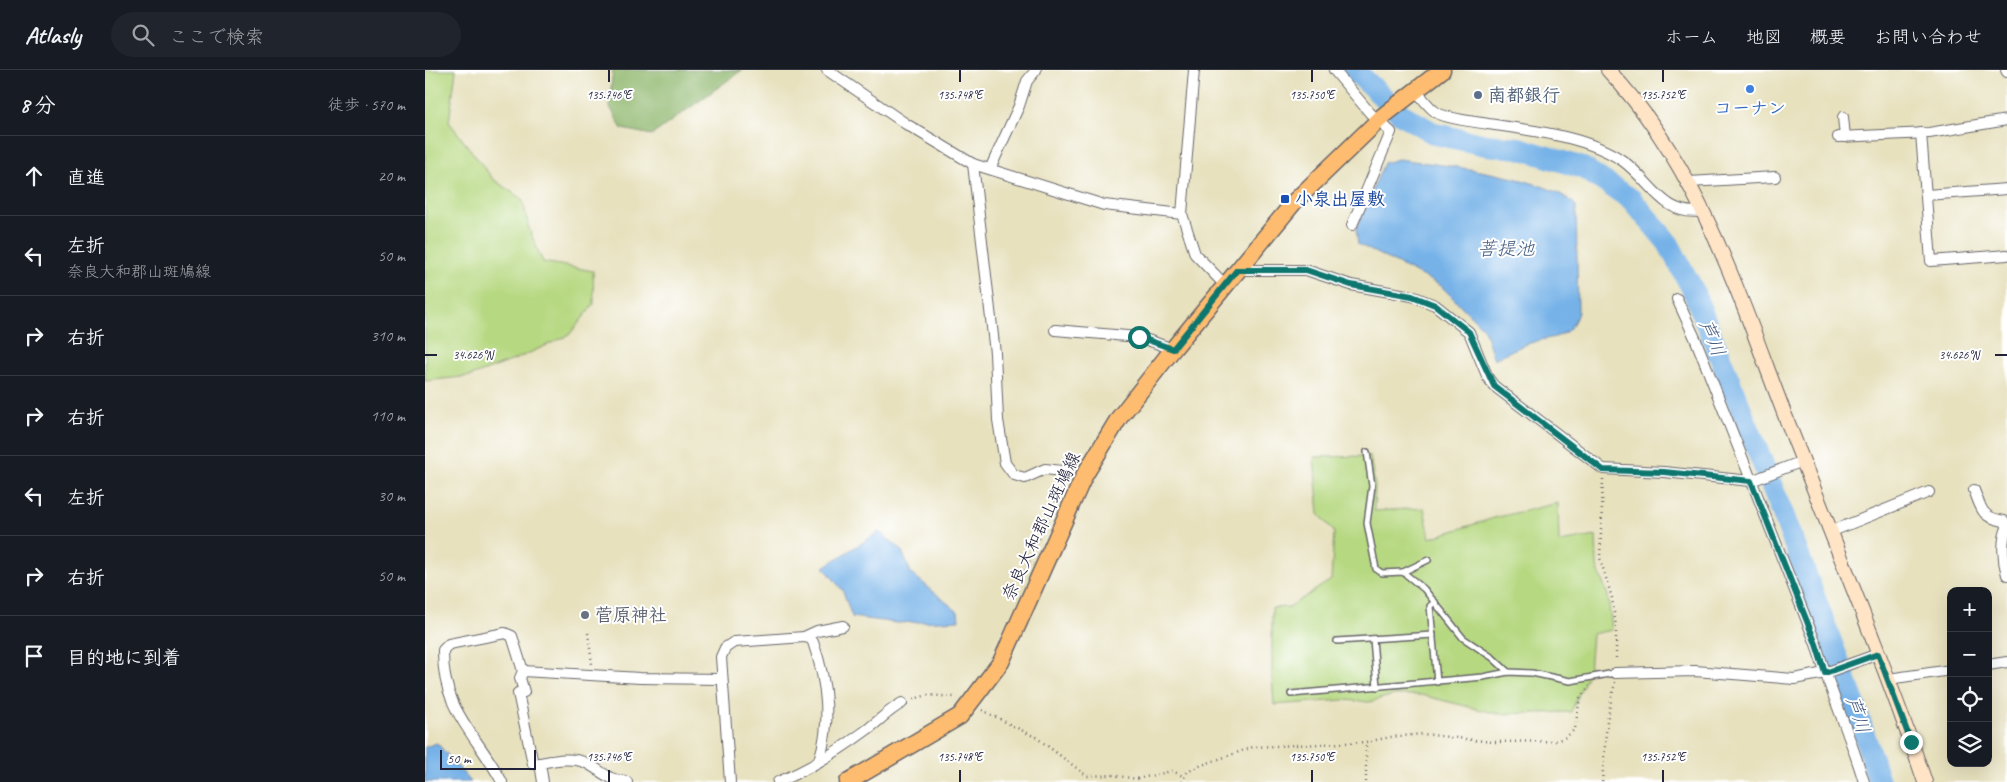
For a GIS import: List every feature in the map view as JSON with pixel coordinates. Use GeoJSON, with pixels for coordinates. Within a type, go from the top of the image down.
{"type":"FeatureCollection","features":[{"type":"Feature","properties":{"kind":"main road","name":"奈良大和郡山斑鳩線"},"geometry":{"type":"LineString","coordinates":[[848,782],[960,716],[1001,662],[1084,476],[1119,418],[1237,270],[1295,201],[1411,92],[1442,70]]}},
{"type":"Feature","properties":{"kind":"street"},"geometry":{"type":"LineString","coordinates":[[827,70],[906,124],[973,164],[1104,205],[1182,214]]}},
{"type":"Feature","properties":{"kind":"street"},"geometry":{"type":"LineString","coordinates":[[990,169],[1019,106],[1027,81],[1036,70]]}},
{"type":"Feature","properties":{"kind":"street"},"geometry":{"type":"LineString","coordinates":[[1194,70],[1182,214],[1195,254],[1225,286]]}},
{"type":"Feature","properties":{"kind":"street"},"geometry":{"type":"LineString","coordinates":[[1334,70],[1391,132],[1352,225]]}},
{"type":"Feature","properties":{"kind":"street"},"geometry":{"type":"LineString","coordinates":[[1608,70],[1657,130],[1689,182],[1703,211],[1831,532],[1888,679],[1925,782]]}},
{"type":"Feature","properties":{"kind":"street"},"geometry":{"type":"LineString","coordinates":[[1411,92],[1437,113],[1454,119],[1550,135],[1607,152],[1631,167],[1669,205],[1681,211],[1692,213],[1703,211]]}},
{"type":"Feature","properties":{"kind":"street"},"geometry":{"type":"LineString","coordinates":[[1843,117],[1842,137],[1921,133],[1968,128],[2007,120]]}},
{"type":"Feature","properties":{"kind":"street"},"geometry":{"type":"LineString","coordinates":[[1921,133],[1931,262],[2007,255]]}},
{"type":"Feature","properties":{"kind":"street"},"geometry":{"type":"LineString","coordinates":[[973,164],[995,354],[998,420],[1005,463],[1014,475],[1025,478],[1045,470],[1069,472]]}},
{"type":"Feature","properties":{"kind":"street"},"geometry":{"type":"LineString","coordinates":[[1689,182],[1775,177]]}},
{"type":"Feature","properties":{"kind":"street"},"geometry":{"type":"LineString","coordinates":[[1926,195],[2007,189]]}},
{"type":"Feature","properties":{"kind":"street"},"geometry":{"type":"LineString","coordinates":[[1237,270],[1306,270],[1351,285],[1412,296],[1435,305],[1469,332],[1494,386],[1603,470],[1664,472],[1751,481],[1803,461]]}},
{"type":"Feature","properties":{"kind":"street"},"geometry":{"type":"LineString","coordinates":[[1677,299],[1695,338],[1816,644],[1825,673],[1845,721],[1864,782]]}},
{"type":"Feature","properties":{"kind":"street"},"geometry":{"type":"LineString","coordinates":[[1055,330],[1139,337],[1173,349]]}},
{"type":"Feature","properties":{"kind":"street"},"geometry":{"type":"LineString","coordinates":[[1974,490],[1983,514],[1991,519],[2004,521],[2007,527],[2004,565],[2007,575]]}},
{"type":"Feature","properties":{"kind":"street"},"geometry":{"type":"LineString","coordinates":[[1831,532],[1929,492]]}},
{"type":"Feature","properties":{"kind":"street"},"geometry":{"type":"LineString","coordinates":[[804,637],[817,630],[843,626]]}},
{"type":"Feature","properties":{"kind":"street"},"geometry":{"type":"LineString","coordinates":[[502,782],[452,704],[447,689],[443,650],[449,644],[505,633],[512,636],[523,671],[520,678],[524,692],[518,694],[533,764],[567,760],[584,762],[605,776],[627,782]]}},
{"type":"Feature","properties":{"kind":"street"},"geometry":{"type":"LineString","coordinates":[[730,782],[721,657],[730,644],[741,640],[804,637],[810,638],[813,642],[827,703],[823,746],[819,760]]}},
{"type":"Feature","properties":{"kind":"street"},"geometry":{"type":"LineString","coordinates":[[1615,673],[1686,671],[1794,679],[1825,673],[1878,654]]}},
{"type":"Feature","properties":{"kind":"street"},"geometry":{"type":"LineString","coordinates":[[1992,664],[2007,662]]}},
{"type":"Feature","properties":{"kind":"street"},"geometry":{"type":"LineString","coordinates":[[523,671],[640,678],[722,679]]}},
{"type":"Feature","properties":{"kind":"street"},"geometry":{"type":"LineString","coordinates":[[1888,679],[1947,671]]}},
{"type":"Feature","properties":{"kind":"street"},"geometry":{"type":"LineString","coordinates":[[778,782],[819,760],[869,728],[902,703]]}},
{"type":"Feature","properties":{"kind":"street"},"geometry":{"type":"LineString","coordinates":[[540,763],[543,782]]}},
{"type":"Feature","properties":{"kind":"lane"},"geometry":{"type":"LineString","coordinates":[[1367,452],[1372,486],[1367,523],[1375,569],[1381,573],[1403,572],[1428,560]]}},
{"type":"Feature","properties":{"kind":"lane"},"geometry":{"type":"LineString","coordinates":[[1403,572],[1424,589],[1463,638],[1493,658],[1508,672]]}},
{"type":"Feature","properties":{"kind":"lane"},"geometry":{"type":"LineString","coordinates":[[1435,602],[1430,606],[1437,682]]}},
{"type":"Feature","properties":{"kind":"lane"},"geometry":{"type":"LineString","coordinates":[[1337,641],[1433,635]]}},
{"type":"Feature","properties":{"kind":"lane"},"geometry":{"type":"LineString","coordinates":[[1373,639],[1377,687]]}},
{"type":"Feature","properties":{"kind":"lane"},"geometry":{"type":"LineString","coordinates":[[1291,694],[1437,682],[1508,672],[1532,673],[1570,681],[1615,673]]}},
{"type":"Feature","properties":{"kind":"path"},"geometry":{"type":"LineString","coordinates":[[1602,782],[1607,721],[1613,697],[1616,626],[1612,598],[1600,558],[1603,470]]}},
{"type":"Feature","properties":{"kind":"path"},"geometry":{"type":"LineString","coordinates":[[1020,588],[1022,574],[1059,495]]}},
{"type":"Feature","properties":{"kind":"path"},"geometry":{"type":"LineString","coordinates":[[587,633],[591,658]]}},
{"type":"Feature","properties":{"kind":"path"},"geometry":{"type":"LineString","coordinates":[[1183,776],[1202,765],[1253,747],[1366,742],[1423,734],[1492,742],[1562,739],[1575,729],[1580,698],[1600,675]]}},
{"type":"Feature","properties":{"kind":"path"},"geometry":{"type":"LineString","coordinates":[[902,703],[928,695],[954,697]]}},
{"type":"Feature","properties":{"kind":"path"},"geometry":{"type":"LineString","coordinates":[[979,708],[1037,738],[1087,776],[1111,775],[1137,779],[1172,771],[1183,776]]}},
{"type":"Feature","properties":{"kind":"path"},"geometry":{"type":"LineString","coordinates":[[1366,742],[1366,782]]}},
{"type":"Feature","properties":{"kind":"path"},"geometry":{"type":"LineString","coordinates":[[1182,782],[1183,776]]}},
{"type":"Feature","properties":{"kind":"green space"},"geometry":{"type":"Polygon","coordinates":[[[425,70],[456,70],[449,122],[493,179],[523,200],[529,229],[543,262],[593,271],[594,304],[569,335],[514,360],[471,376],[425,381],[425,70]]]}},
{"type":"Feature","properties":{"kind":"green space"},"geometry":{"type":"Polygon","coordinates":[[[613,70],[742,70],[652,135],[622,129],[609,105],[613,70]]]}},
{"type":"Feature","properties":{"kind":"green space"},"geometry":{"type":"Polygon","coordinates":[[[1370,456],[1375,486],[1374,511],[1424,508],[1430,538],[1494,518],[1558,503],[1559,542],[1596,536],[1597,567],[1608,596],[1612,630],[1592,634],[1589,672],[1571,712],[1498,714],[1421,695],[1394,695],[1369,702],[1344,700],[1274,705],[1272,608],[1289,607],[1331,580],[1334,532],[1319,514],[1314,457],[1370,456]]]}},
{"type":"Feature","properties":{"kind":"water","name":"菩提池"},"geometry":{"type":"Polygon","coordinates":[[[1398,159],[1493,173],[1520,180],[1563,196],[1576,206],[1578,312],[1570,328],[1560,335],[1525,345],[1494,359],[1484,329],[1440,285],[1358,244],[1356,229],[1384,163],[1398,159]]]}},
{"type":"Feature","properties":{"kind":"water"},"geometry":{"type":"Polygon","coordinates":[[[879,532],[901,549],[911,573],[958,612],[959,620],[897,623],[852,617],[843,591],[824,567],[879,532]]]}},
{"type":"Feature","properties":{"kind":"water"},"geometry":{"type":"Polygon","coordinates":[[[437,743],[471,782],[425,782],[425,747],[437,743]]]}},
{"type":"Feature","properties":{"kind":"waterway","name":"芦川"},"geometry":{"type":"LineString","coordinates":[[1354,70],[1401,114],[1435,134],[1486,145],[1519,148],[1583,168],[1631,199],[1668,243],[1693,290],[1783,514],[1855,705],[1879,782]]}},
{"type":"Feature","properties":{"kind":"place","name":"コーナン"},"geometry":{"type":"Point","coordinates":[1750,89]}},
{"type":"Feature","properties":{"kind":"place","name":"南都銀行"},"geometry":{"type":"Point","coordinates":[1478,95]}},
{"type":"Feature","properties":{"kind":"place","name":"小泉出屋敷"},"geometry":{"type":"Point","coordinates":[1285,199]}},
{"type":"Feature","properties":{"kind":"place","name":"菅原神社"},"geometry":{"type":"Point","coordinates":[585,615]}},
{"type":"Feature","properties":{"kind":"route"},"geometry":{"type":"LineString","coordinates":[[1139,337],[1173,349],[1237,270],[1306,270],[1351,285],[1412,296],[1435,305],[1469,332],[1488,378],[1494,386],[1603,470],[1664,472],[1704,476],[1722,480],[1751,481],[1816,644],[1825,673],[1878,654],[1911,742]]}}]}
